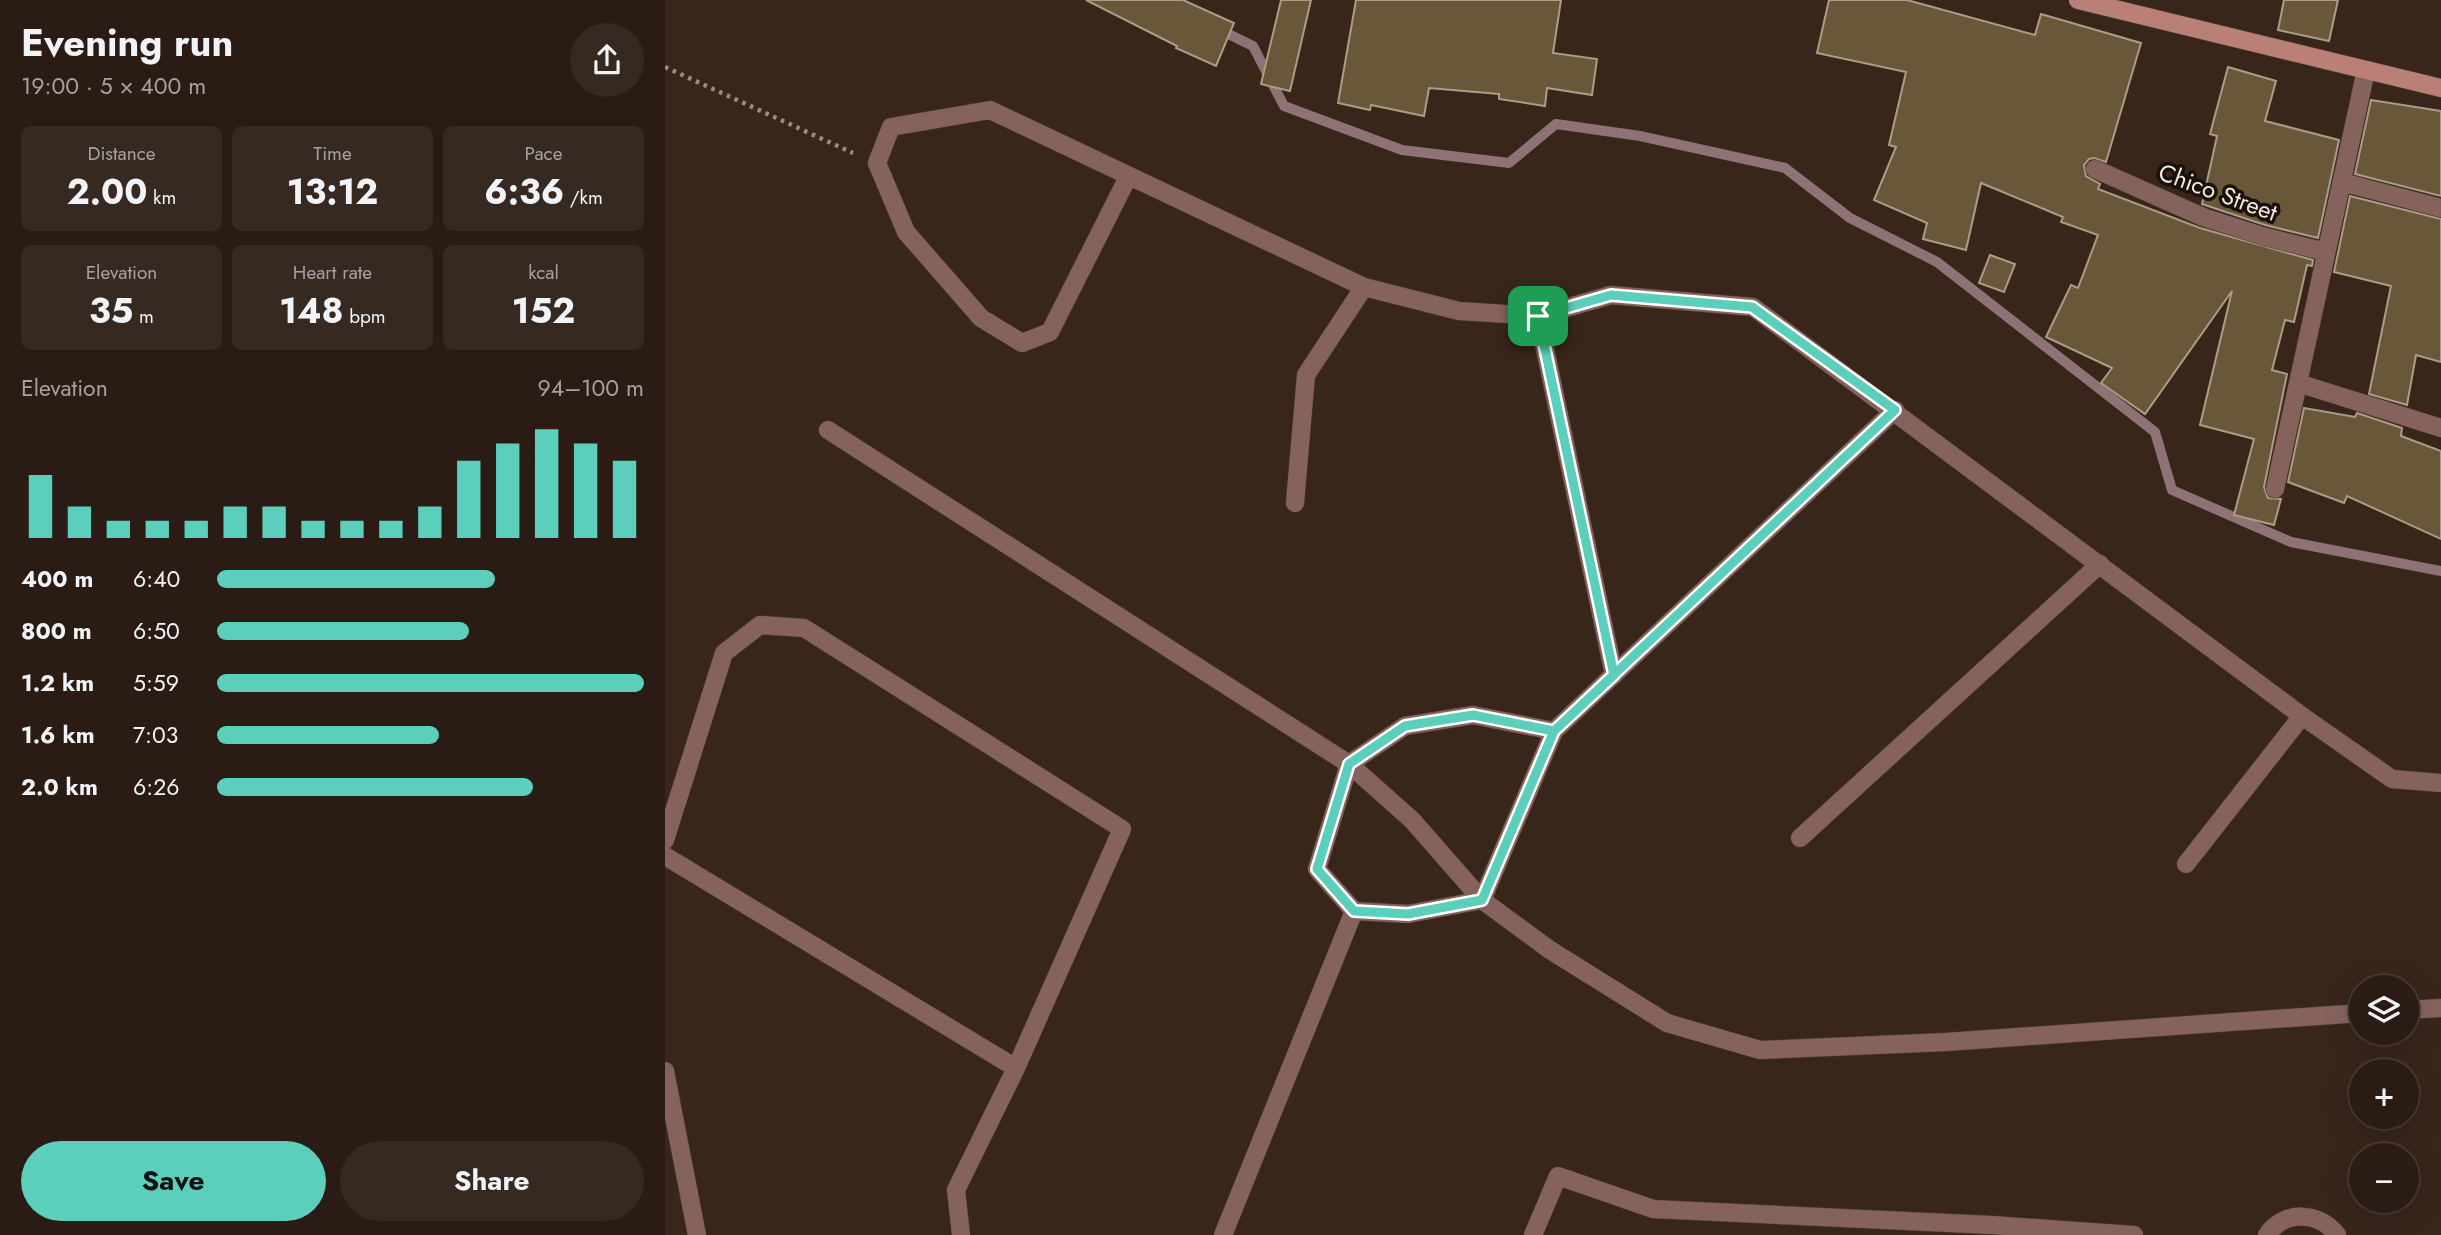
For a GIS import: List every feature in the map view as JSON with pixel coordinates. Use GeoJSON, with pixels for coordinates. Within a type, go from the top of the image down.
{"type":"FeatureCollection","features":[{"type":"Feature","properties":{"kind":"street"},"geometry":{"type":"LineString","coordinates":[[2078,0],[2441,88]]}},
{"type":"Feature","properties":{"kind":"street"},"geometry":{"type":"LineString","coordinates":[[2275,489],[2366,70]]}},
{"type":"Feature","properties":{"kind":"street"},"geometry":{"type":"LineString","coordinates":[[1128,177],[1050,332],[1022,343],[981,318],[907,232],[877,163],[891,127],[990,110],[1364,288],[1459,310],[1538,316],[1611,295],[1752,307],[1895,410],[2302,716],[2392,779],[2441,783]]}},
{"type":"Feature","properties":{"kind":"street","name":"Chico Street"},"geometry":{"type":"LineString","coordinates":[[2095,169],[2203,217],[2262,236],[2326,252]]}},
{"type":"Feature","properties":{"kind":"street"},"geometry":{"type":"LineString","coordinates":[[2342,182],[2441,208]]}},
{"type":"Feature","properties":{"kind":"street"},"geometry":{"type":"LineString","coordinates":[[1295,503],[1306,375],[1364,288]]}},
{"type":"Feature","properties":{"kind":"street"},"geometry":{"type":"LineString","coordinates":[[1538,316],[1614,675]]}},
{"type":"Feature","properties":{"kind":"street"},"geometry":{"type":"LineString","coordinates":[[2298,383],[2441,428]]}},
{"type":"Feature","properties":{"kind":"street"},"geometry":{"type":"LineString","coordinates":[[1482,900],[1554,731],[1895,410]]}},
{"type":"Feature","properties":{"kind":"street"},"geometry":{"type":"LineString","coordinates":[[828,429],[1349,764],[1412,820],[1482,900],[1550,950],[1667,1023],[1760,1050],[1946,1042],[2349,1014]]}},
{"type":"Feature","properties":{"kind":"street"},"geometry":{"type":"LineString","coordinates":[[1800,838],[2100,564]]}},
{"type":"Feature","properties":{"kind":"street"},"geometry":{"type":"LineString","coordinates":[[665,840],[724,653],[760,625],[804,628],[1122,829],[1016,1068],[956,1190],[961,1235]]}},
{"type":"Feature","properties":{"kind":"street"},"geometry":{"type":"LineString","coordinates":[[1482,900],[1408,914],[1354,911],[1317,869],[1349,764],[1405,726],[1473,715],[1554,731]]}},
{"type":"Feature","properties":{"kind":"street"},"geometry":{"type":"LineString","coordinates":[[2186,864],[2302,716]]}},
{"type":"Feature","properties":{"kind":"street"},"geometry":{"type":"LineString","coordinates":[[665,856],[1016,1068]]}},
{"type":"Feature","properties":{"kind":"street"},"geometry":{"type":"LineString","coordinates":[[1223,1235],[1354,911]]}},
{"type":"Feature","properties":{"kind":"street"},"geometry":{"type":"LineString","coordinates":[[2419,1009],[2441,1008]]}},
{"type":"Feature","properties":{"kind":"street"},"geometry":{"type":"LineString","coordinates":[[665,1071],[697,1235]]}},
{"type":"Feature","properties":{"kind":"street"},"geometry":{"type":"LineString","coordinates":[[1533,1235],[1558,1176],[1653,1209],[1992,1225],[2134,1235]]}},
{"type":"Feature","properties":{"kind":"street"},"geometry":{"type":"LineString","coordinates":[[2267,1235],[2274,1225],[2295,1215],[2318,1219],[2337,1235]]}},
{"type":"Feature","properties":{"kind":"path"},"geometry":{"type":"LineString","coordinates":[[665,67],[877,163]]}},
{"type":"Feature","properties":{"kind":"building"},"geometry":{"type":"Polygon","coordinates":[[[1086,0],[1183,0],[1234,23],[1216,66],[1086,0]]]}},
{"type":"Feature","properties":{"kind":"building"},"geometry":{"type":"Polygon","coordinates":[[[1281,0],[1311,0],[1290,91],[1261,84],[1281,0]]]}},
{"type":"Feature","properties":{"kind":"building"},"geometry":{"type":"Polygon","coordinates":[[[1356,0],[1561,0],[1553,53],[1597,59],[1592,95],[1547,88],[1545,106],[1499,99],[1499,94],[1429,88],[1424,116],[1371,105],[1370,110],[1338,103],[1356,0]]]}},
{"type":"Feature","properties":{"kind":"building"},"geometry":{"type":"Polygon","coordinates":[[[1829,0],[1907,0],[2035,35],[2041,14],[2141,43],[2106,162],[2089,159],[2084,165],[2086,176],[2100,184],[2098,189],[2200,228],[2313,260],[2312,266],[2307,265],[2294,322],[2285,320],[2272,370],[2287,374],[2264,487],[2268,498],[2281,499],[2274,525],[2234,515],[2254,439],[2200,425],[2232,291],[2145,414],[2101,383],[2112,368],[2046,337],[2071,285],[2078,288],[2098,235],[2061,222],[2063,217],[1981,183],[1966,250],[1923,239],[1927,223],[1874,200],[1896,147],[1889,145],[1906,72],[1817,53],[1829,0]]]}},
{"type":"Feature","properties":{"kind":"building"},"geometry":{"type":"Polygon","coordinates":[[[2284,0],[2338,0],[2329,41],[2278,30],[2284,0]]]}},
{"type":"Feature","properties":{"kind":"building"},"geometry":{"type":"Polygon","coordinates":[[[2228,67],[2276,81],[2265,121],[2339,140],[2318,238],[2265,225],[2202,204],[2217,136],[2210,134],[2228,67]]]}},
{"type":"Feature","properties":{"kind":"building"},"geometry":{"type":"Polygon","coordinates":[[[2371,100],[2441,111],[2441,196],[2355,174],[2371,100]]]}},
{"type":"Feature","properties":{"kind":"building"},"geometry":{"type":"Polygon","coordinates":[[[2350,196],[2441,219],[2441,362],[2416,355],[2407,405],[2369,394],[2391,286],[2334,272],[2350,196]]]}},
{"type":"Feature","properties":{"kind":"building"},"geometry":{"type":"Polygon","coordinates":[[[1990,255],[2015,264],[2004,292],[1979,283],[1990,255]]]}},
{"type":"Feature","properties":{"kind":"building"},"geometry":{"type":"Polygon","coordinates":[[[2304,408],[2355,417],[2357,413],[2402,428],[2401,436],[2441,451],[2441,539],[2347,496],[2344,503],[2288,482],[2304,408]]]}},
{"type":"Feature","properties":{"kind":"waterway"},"geometry":{"type":"LineString","coordinates":[[1216,28],[1253,46],[1284,106],[1402,150],[1509,163],[1556,124],[1640,136],[1785,168],[1850,218],[1937,262],[2155,432],[2172,490],[2291,542],[2441,571]]}},
{"type":"Feature","properties":{"kind":"route"},"geometry":{"type":"LineString","coordinates":[[1538,316],[1611,295],[1752,307],[1895,410],[1614,675],[1554,731],[1473,715],[1405,726],[1349,764],[1317,869],[1354,911],[1408,914],[1482,900],[1554,731],[1614,675],[1538,316]]}}]}
